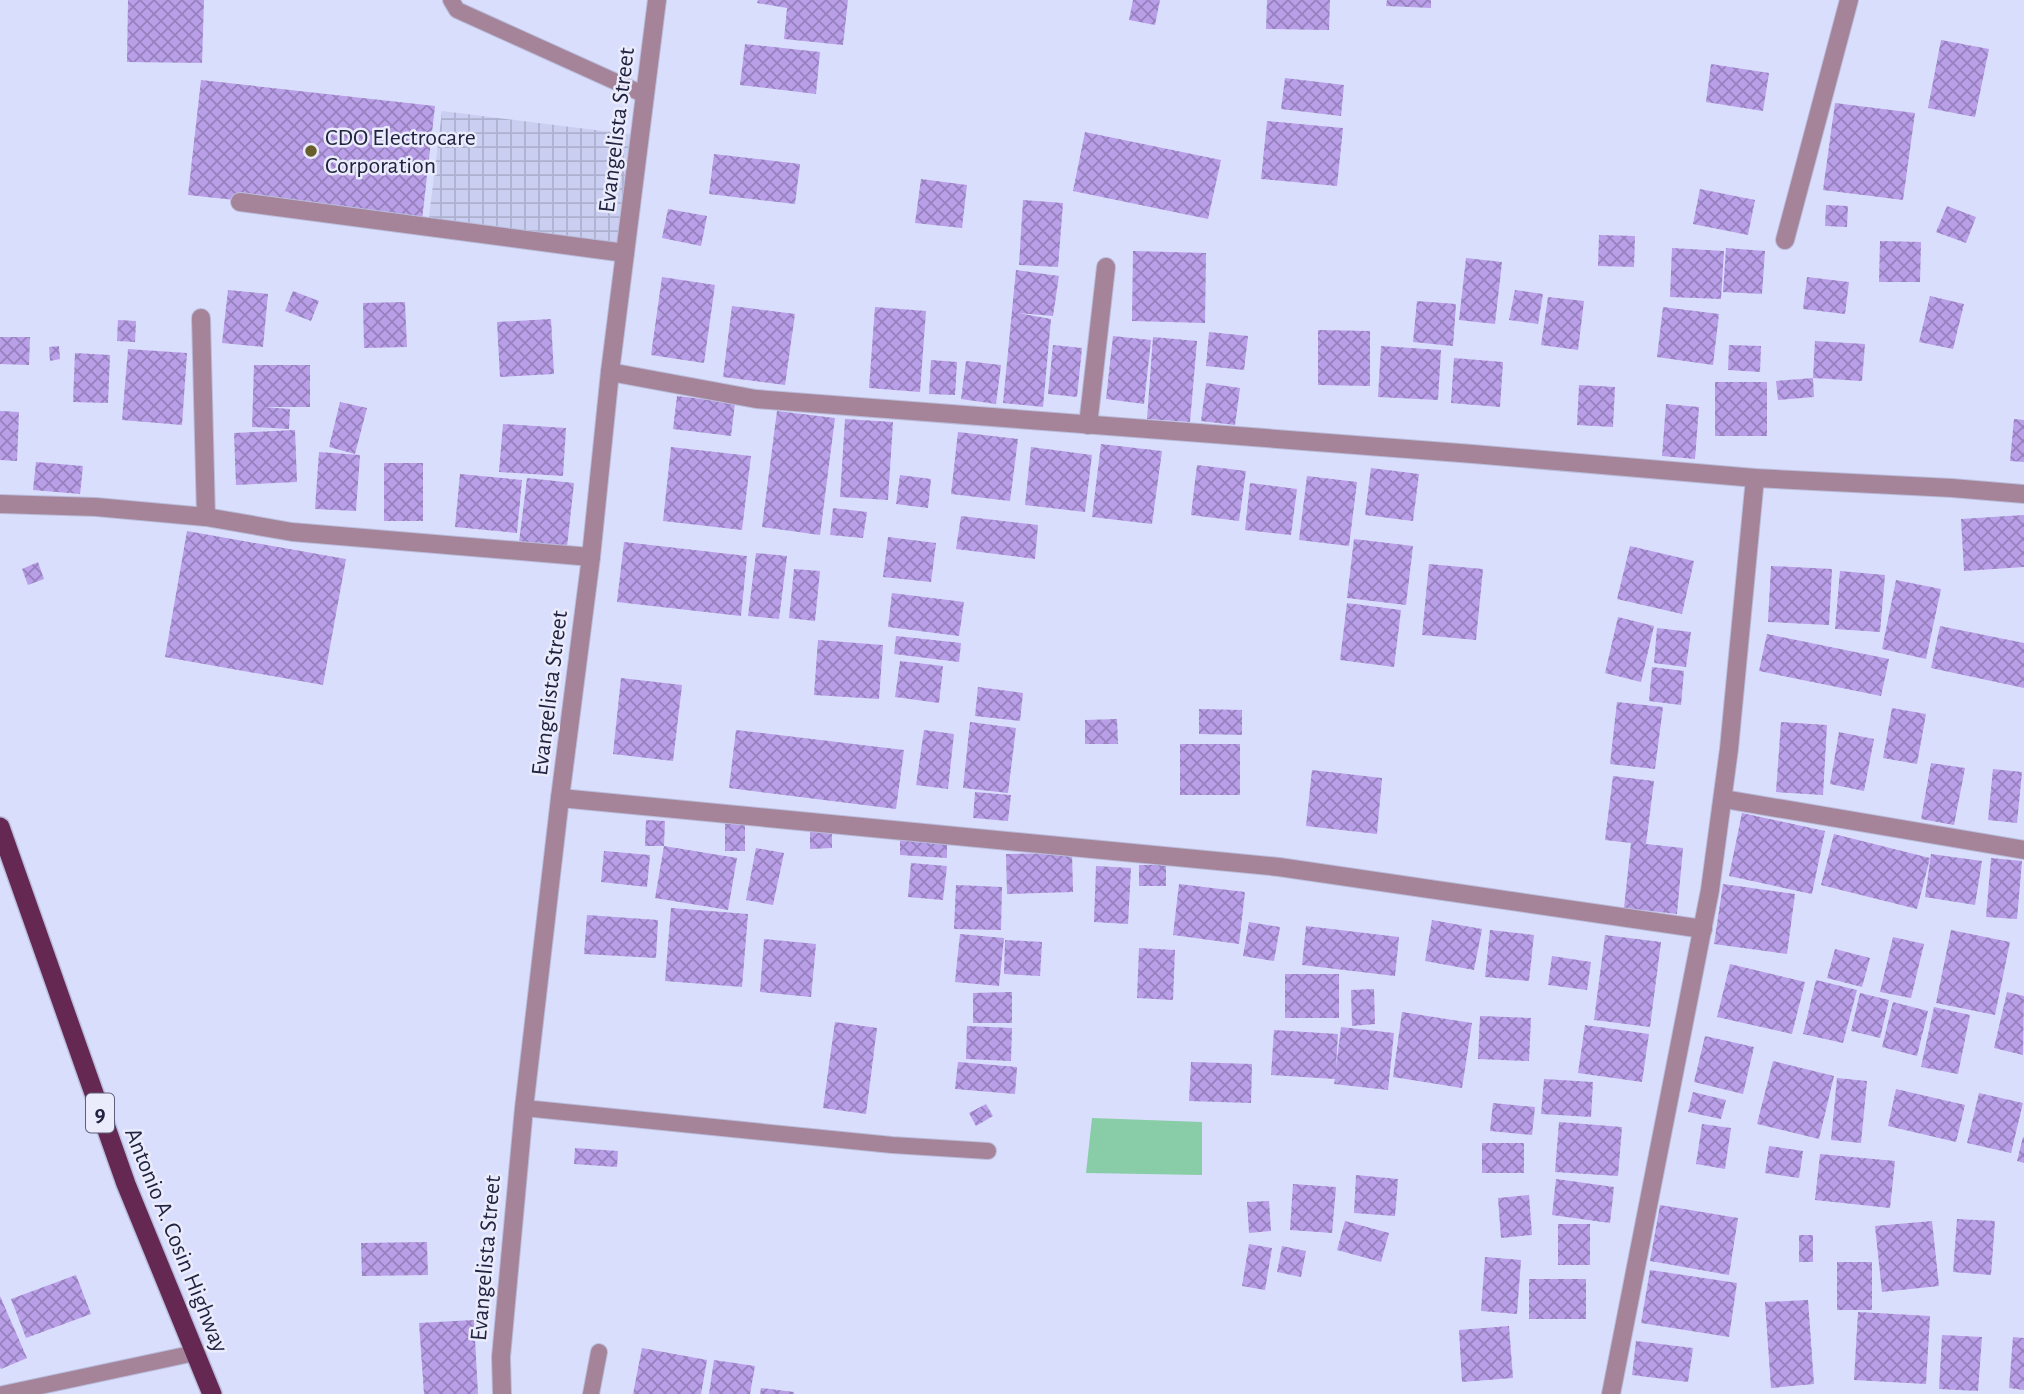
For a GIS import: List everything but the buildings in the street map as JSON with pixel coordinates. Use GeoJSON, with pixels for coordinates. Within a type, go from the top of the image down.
{"type":"FeatureCollection","features":[{"type":"Feature","properties":{"kind":"highway","name":"Antonio A. Cosin Highway"},"geometry":{"type":"LineString","coordinates":[[0,827],[126,1184],[212,1394]]}},
{"type":"Feature","properties":{"kind":"street","name":"Evangelista Street"},"geometry":{"type":"LineString","coordinates":[[502,1394],[500,1357],[524,1108],[591,557],[610,372],[657,0]]}},
{"type":"Feature","properties":{"kind":"street"},"geometry":{"type":"LineString","coordinates":[[1786,240],[1849,0]]}},
{"type":"Feature","properties":{"kind":"street"},"geometry":{"type":"LineString","coordinates":[[240,202],[625,253]]}},
{"type":"Feature","properties":{"kind":"street"},"geometry":{"type":"LineString","coordinates":[[1087,425],[1106,267]]}},
{"type":"Feature","properties":{"kind":"street"},"geometry":{"type":"LineString","coordinates":[[201,318],[206,517]]}},
{"type":"Feature","properties":{"kind":"street"},"geometry":{"type":"LineString","coordinates":[[610,372],[756,399],[1755,478],[2024,494]]}},
{"type":"Feature","properties":{"kind":"street"},"geometry":{"type":"LineString","coordinates":[[1611,1394],[1703,929],[1724,799],[1755,478]]}},
{"type":"Feature","properties":{"kind":"street"},"geometry":{"type":"LineString","coordinates":[[0,504],[96,507],[206,517],[292,532],[591,557]]}},
{"type":"Feature","properties":{"kind":"street"},"geometry":{"type":"LineString","coordinates":[[560,798],[1279,867],[1703,929]]}},
{"type":"Feature","properties":{"kind":"street"},"geometry":{"type":"LineString","coordinates":[[1724,799],[2024,850]]}},
{"type":"Feature","properties":{"kind":"lane"},"geometry":{"type":"LineString","coordinates":[[451,0],[457,10],[645,95]]}},
{"type":"Feature","properties":{"kind":"lane"},"geometry":{"type":"LineString","coordinates":[[524,1108],[891,1145],[988,1151]]}},
{"type":"Feature","properties":{"kind":"lane"},"geometry":{"type":"LineString","coordinates":[[591,1394],[599,1352]]}},
{"type":"Feature","properties":{"kind":"lane"},"geometry":{"type":"LineString","coordinates":[[3,1394],[195,1353]]}},
{"type":"Feature","properties":{"kind":"shaded area","name":"CDO Electrocare Corporation"},"geometry":{"type":"Polygon","coordinates":[[[442,111],[636,135],[622,249],[428,225],[442,111]]]}},
{"type":"Feature","properties":{"kind":"green space"},"geometry":{"type":"Polygon","coordinates":[[[1092,1118],[1202,1122],[1202,1175],[1086,1173],[1092,1118]]]}},
{"type":"Feature","properties":{"kind":"place","name":"CDO Electrocare Corporation"},"geometry":{"type":"Point","coordinates":[311,151]}}]}
